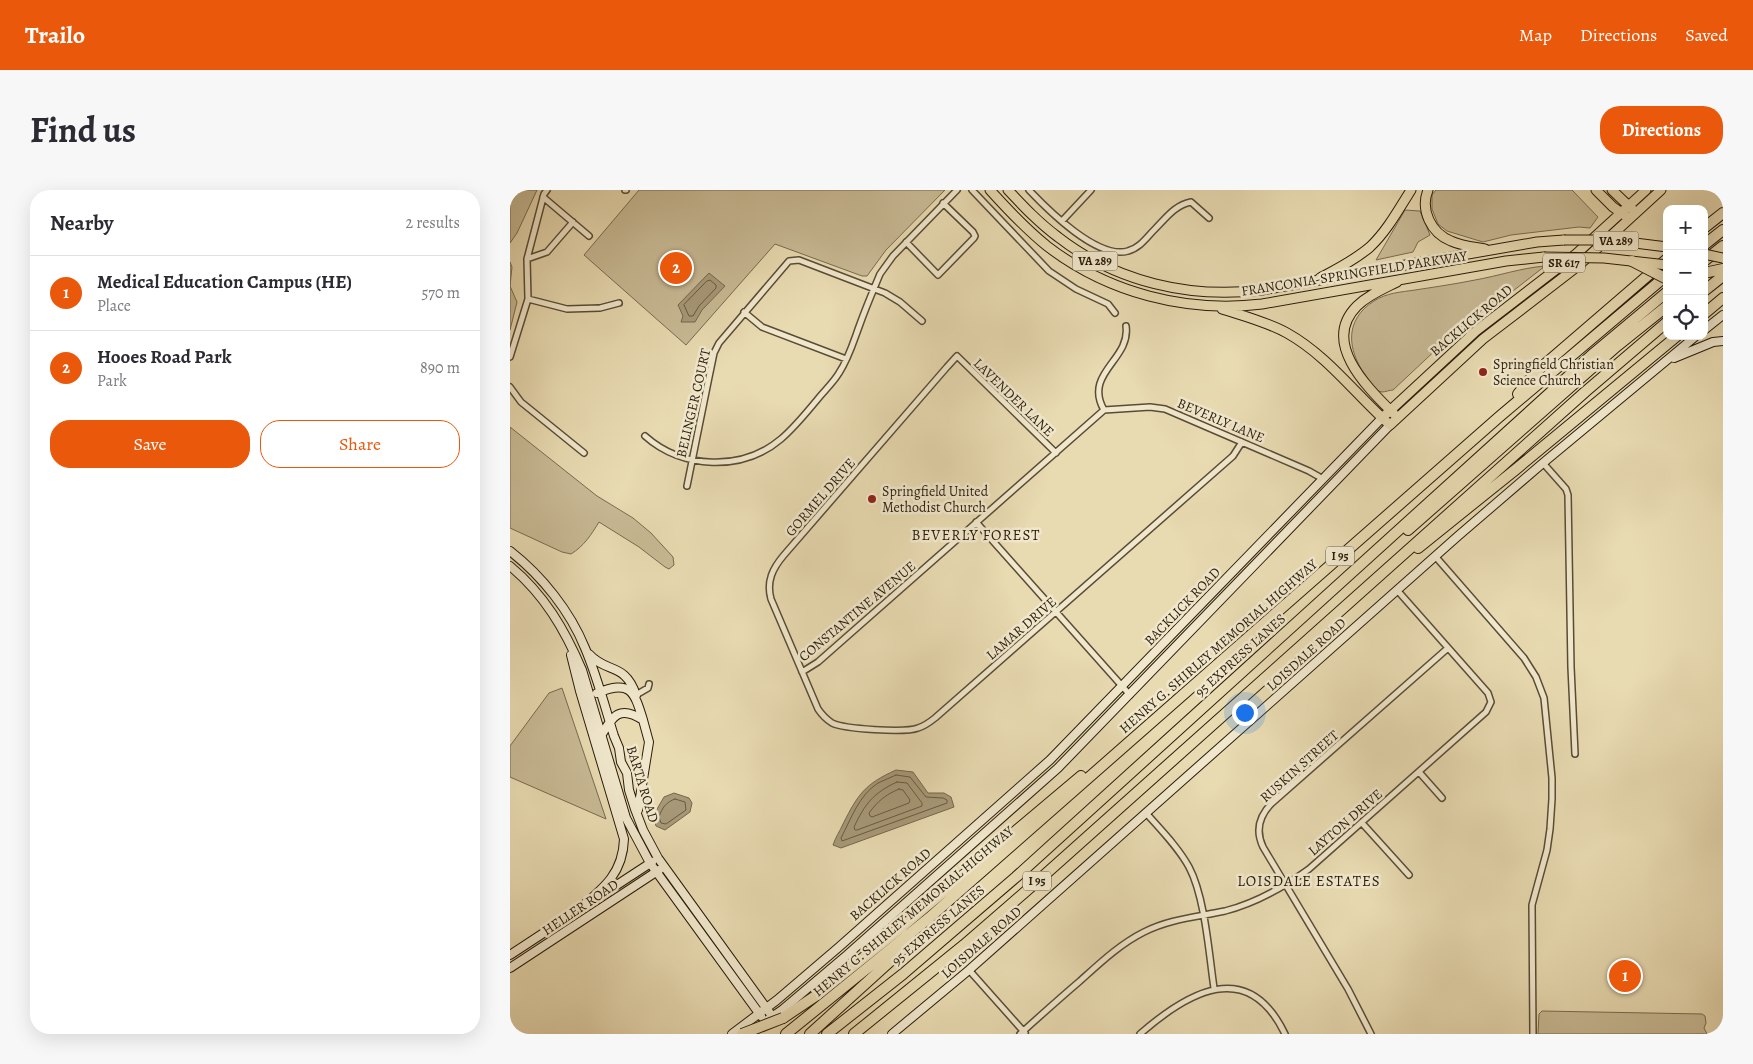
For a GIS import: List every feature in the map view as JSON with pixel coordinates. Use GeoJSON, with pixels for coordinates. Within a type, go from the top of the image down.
{"type":"FeatureCollection","features":[{"type":"Feature","properties":{"kind":"highway"},"geometry":{"type":"LineString","coordinates":[[1708,225],[1723,213]]}},
{"type":"Feature","properties":{"kind":"highway"},"geometry":{"type":"LineString","coordinates":[[1708,242],[1723,230]]}},
{"type":"Feature","properties":{"kind":"highway"},"geometry":{"type":"LineString","coordinates":[[1708,265],[1723,246]]}},
{"type":"Feature","properties":{"kind":"highway"},"geometry":{"type":"LineString","coordinates":[[1708,267],[1723,259]]}},
{"type":"Feature","properties":{"kind":"highway"},"geometry":{"type":"LineString","coordinates":[[1632,261],[1663,275]]}},
{"type":"Feature","properties":{"kind":"highway"},"geometry":{"type":"LineString","coordinates":[[1499,417],[1538,371],[1663,262]]}},
{"type":"Feature","properties":{"kind":"highway"},"geometry":{"type":"LineString","coordinates":[[1708,269],[1723,269]]}},
{"type":"Feature","properties":{"kind":"highway"},"geometry":{"type":"LineString","coordinates":[[1708,288],[1723,276]]}},
{"type":"Feature","properties":{"kind":"highway","name":"HENRY G. SHIRLEY MEMORIAL HIGHWAY"},"geometry":{"type":"LineString","coordinates":[[786,1034],[874,965],[929,918],[1499,417],[1663,280]]}},
{"type":"Feature","properties":{"kind":"highway","name":"95 EXPRESS LANES"},"geometry":{"type":"LineString","coordinates":[[827,1034],[903,974],[1009,883],[1594,353],[1663,295]]}},
{"type":"Feature","properties":{"kind":"highway"},"geometry":{"type":"LineString","coordinates":[[1708,311],[1723,298]]}},
{"type":"Feature","properties":{"kind":"highway"},"geometry":{"type":"LineString","coordinates":[[1354,571],[1385,549],[1422,518],[1617,346],[1663,309]]}},
{"type":"Feature","properties":{"kind":"highway","name":"I 95"},"geometry":{"type":"LineString","coordinates":[[854,1034],[964,945],[1585,392],[1663,325]]}},
{"type":"Feature","properties":{"kind":"highway"},"geometry":{"type":"LineString","coordinates":[[1386,569],[1434,537],[1672,340]]}},
{"type":"Feature","properties":{"kind":"highway"},"geometry":{"type":"LineString","coordinates":[[742,1034],[784,1018],[811,1000],[903,926],[1100,760],[1155,720]]}},
{"type":"Feature","properties":{"kind":"highway"},"geometry":{"type":"LineString","coordinates":[[810,1034],[897,955],[929,918]]}},
{"type":"Feature","properties":{"kind":"main road","name":"FRANCONIA-SPRINGFIELD PARKWAY"},"geometry":{"type":"LineString","coordinates":[[990,190],[1031,232],[1062,257],[1115,285],[1153,297],[1183,303],[1212,306],[1262,304],[1506,261],[1544,257],[1579,256],[1663,265]]}},
{"type":"Feature","properties":{"kind":"main road","name":"FRANCONIA-SPRINGFIELD PARKWAY"},"geometry":{"type":"LineString","coordinates":[[1008,190],[1043,225],[1075,249],[1109,268],[1155,284],[1194,291],[1223,293],[1262,290],[1493,250],[1564,240],[1611,240],[1663,246]]}},
{"type":"Feature","properties":{"kind":"main road"},"geometry":{"type":"LineString","coordinates":[[1315,281],[1358,256],[1371,246],[1384,231],[1411,190]]}},
{"type":"Feature","properties":{"kind":"main road"},"geometry":{"type":"LineString","coordinates":[[1428,190],[1425,202],[1426,211],[1431,224],[1439,234],[1454,243],[1493,250]]}},
{"type":"Feature","properties":{"kind":"main road"},"geometry":{"type":"LineString","coordinates":[[1596,190],[1622,213],[1633,216]]}},
{"type":"Feature","properties":{"kind":"main road"},"geometry":{"type":"LineString","coordinates":[[1612,190],[1629,206],[1633,216]]}},
{"type":"Feature","properties":{"kind":"main road","name":"BACKLICK ROAD"},"geometry":{"type":"LineString","coordinates":[[732,1034],[839,947],[1025,783],[1123,687],[1382,418],[1476,331],[1572,257],[1646,190]]}},
{"type":"Feature","properties":{"kind":"main road","name":"BACKLICK ROAD"},"geometry":{"type":"LineString","coordinates":[[748,1034],[854,949],[1033,791],[1083,744],[1390,425],[1483,339],[1573,270],[1661,190]]}},
{"type":"Feature","properties":{"kind":"main road"},"geometry":{"type":"LineString","coordinates":[[1708,255],[1723,259]]}},
{"type":"Feature","properties":{"kind":"main road"},"geometry":{"type":"LineString","coordinates":[[1708,270],[1723,276]]}},
{"type":"Feature","properties":{"kind":"main road"},"geometry":{"type":"LineString","coordinates":[[1398,418],[1367,385],[1352,365],[1346,350],[1345,331],[1348,318],[1358,305],[1404,279]]}},
{"type":"Feature","properties":{"kind":"main road"},"geometry":{"type":"LineString","coordinates":[[1212,306],[1262,322],[1286,332],[1301,341],[1324,359],[1390,425]]}},
{"type":"Feature","properties":{"kind":"main road"},"geometry":{"type":"LineString","coordinates":[[1708,327],[1723,315]]}},
{"type":"Feature","properties":{"kind":"main road"},"geometry":{"type":"LineString","coordinates":[[1476,331],[1483,339]]}},
{"type":"Feature","properties":{"kind":"main road","name":"LOISDALE ROAD"},"geometry":{"type":"LineString","coordinates":[[892,1034],[968,970],[1542,463],[1691,340]]}},
{"type":"Feature","properties":{"kind":"main road"},"geometry":{"type":"LineString","coordinates":[[1661,365],[1672,358],[1713,342],[1723,341]]}},
{"type":"Feature","properties":{"kind":"main road","name":"BARTA ROAD"},"geometry":{"type":"LineString","coordinates":[[510,551],[536,575],[559,602],[587,652],[619,748],[621,762],[627,773],[628,790],[643,830],[658,858],[772,1016]]}},
{"type":"Feature","properties":{"kind":"main road","name":"BARTA ROAD"},"geometry":{"type":"LineString","coordinates":[[510,566],[545,602],[561,625],[570,643],[582,670],[590,701],[615,776],[618,793],[631,828],[655,872],[765,1021]]}},
{"type":"Feature","properties":{"kind":"main road"},"geometry":{"type":"LineString","coordinates":[[570,643],[580,692],[624,839],[617,871],[606,885],[574,913]]}},
{"type":"Feature","properties":{"kind":"main road"},"geometry":{"type":"LineString","coordinates":[[587,652],[593,658],[623,674],[629,680],[636,695],[649,742],[637,815]]}},
{"type":"Feature","properties":{"kind":"main road"},"geometry":{"type":"LineString","coordinates":[[590,701],[593,696],[600,692],[614,688],[622,687],[636,695]]}},
{"type":"Feature","properties":{"kind":"main road"},"geometry":{"type":"LineString","coordinates":[[602,736],[617,714],[624,712],[643,720]]}},
{"type":"Feature","properties":{"kind":"main road"},"geometry":{"type":"LineString","coordinates":[[616,809],[631,828]]}},
{"type":"Feature","properties":{"kind":"main road","name":"HELLER ROAD"},"geometry":{"type":"LineString","coordinates":[[510,955],[658,858]]}},
{"type":"Feature","properties":{"kind":"main road","name":"HELLER ROAD"},"geometry":{"type":"LineString","coordinates":[[510,968],[664,867]]}},
{"type":"Feature","properties":{"kind":"street"},"geometry":{"type":"LineString","coordinates":[[510,357],[528,298],[527,259],[543,197],[547,190]]}},
{"type":"Feature","properties":{"kind":"street"},"geometry":{"type":"LineString","coordinates":[[645,436],[664,451],[692,460],[715,463],[743,458],[761,451],[780,440],[836,377],[885,266],[957,190]]}},
{"type":"Feature","properties":{"kind":"street"},"geometry":{"type":"LineString","coordinates":[[972,190],[1049,271],[1071,286],[1108,304],[1116,313]]}},
{"type":"Feature","properties":{"kind":"street"},"geometry":{"type":"LineString","coordinates":[[1029,190],[1062,221],[1078,233],[1102,248],[1113,252],[1126,252],[1140,245],[1178,206],[1191,202],[1209,218]]}},
{"type":"Feature","properties":{"kind":"street"},"geometry":{"type":"LineString","coordinates":[[1062,221],[1091,190]]}},
{"type":"Feature","properties":{"kind":"street"},"geometry":{"type":"LineString","coordinates":[[543,197],[589,236]]}},
{"type":"Feature","properties":{"kind":"street"},"geometry":{"type":"LineString","coordinates":[[906,242],[938,275],[975,236],[943,204]]}},
{"type":"Feature","properties":{"kind":"street"},"geometry":{"type":"LineString","coordinates":[[527,259],[547,252],[573,222]]}},
{"type":"Feature","properties":{"kind":"street","name":"BELINGER COURT"},"geometry":{"type":"LineString","coordinates":[[687,486],[714,353],[724,335],[789,261],[799,260],[874,288]]}},
{"type":"Feature","properties":{"kind":"street"},"geometry":{"type":"LineString","coordinates":[[874,288],[900,302],[922,321]]}},
{"type":"Feature","properties":{"kind":"street"},"geometry":{"type":"LineString","coordinates":[[528,298],[567,309],[600,308],[619,303]]}},
{"type":"Feature","properties":{"kind":"street"},"geometry":{"type":"LineString","coordinates":[[744,312],[762,326],[846,358]]}},
{"type":"Feature","properties":{"kind":"street"},"geometry":{"type":"LineString","coordinates":[[1104,410],[1099,400],[1099,387],[1106,369],[1123,347],[1126,326]]}},
{"type":"Feature","properties":{"kind":"street","name":"LAVENDER LANE"},"geometry":{"type":"LineString","coordinates":[[957,356],[1056,453]]}},
{"type":"Feature","properties":{"kind":"street","name":"GORMEL DRIVE"},"geometry":{"type":"LineString","coordinates":[[802,672],[770,592],[769,582],[772,570],[957,356]]}},
{"type":"Feature","properties":{"kind":"street"},"geometry":{"type":"LineString","coordinates":[[510,387],[521,402],[584,453]]}},
{"type":"Feature","properties":{"kind":"street","name":"BEVERLY LANE"},"geometry":{"type":"LineString","coordinates":[[1104,410],[1150,407],[1165,409],[1309,471],[1323,479]]}},
{"type":"Feature","properties":{"kind":"street","name":"CONSTANTINE AVENUE"},"geometry":{"type":"LineString","coordinates":[[802,672],[818,662],[1104,410]]}},
{"type":"Feature","properties":{"kind":"street","name":"LAMAR DRIVE"},"geometry":{"type":"LineString","coordinates":[[802,672],[818,709],[823,717],[831,722],[841,725],[892,731],[913,730],[924,726],[936,718],[1233,456],[1242,442]]}},
{"type":"Feature","properties":{"kind":"street"},"geometry":{"type":"LineString","coordinates":[[1542,463],[1566,489],[1568,495],[1571,667],[1575,754]]}},
{"type":"Feature","properties":{"kind":"street"},"geometry":{"type":"LineString","coordinates":[[976,522],[1130,695]]}},
{"type":"Feature","properties":{"kind":"street"},"geometry":{"type":"LineString","coordinates":[[1435,556],[1524,658],[1536,677],[1544,698],[1552,778],[1552,809],[1547,850],[1532,904],[1533,1034]]}},
{"type":"Feature","properties":{"kind":"street","name":"LAYTON DRIVE"},"geometry":{"type":"LineString","coordinates":[[1023,1033],[1106,958],[1128,942],[1163,924],[1249,903],[1286,885],[1309,868],[1486,712],[1491,699],[1488,693],[1397,590]]}},
{"type":"Feature","properties":{"kind":"street","name":"RUSKIN STREET"},"geometry":{"type":"LineString","coordinates":[[1370,1034],[1348,989],[1260,840],[1258,826],[1264,812],[1448,648]]}},
{"type":"Feature","properties":{"kind":"street"},"geometry":{"type":"LineString","coordinates":[[636,695],[648,688],[649,684]]}},
{"type":"Feature","properties":{"kind":"street"},"geometry":{"type":"LineString","coordinates":[[1419,772],[1442,798]]}},
{"type":"Feature","properties":{"kind":"street"},"geometry":{"type":"LineString","coordinates":[[1146,813],[1179,851],[1188,865],[1198,889],[1214,988]]}},
{"type":"Feature","properties":{"kind":"street"},"geometry":{"type":"LineString","coordinates":[[1362,822],[1409,875]]}},
{"type":"Feature","properties":{"kind":"street"},"geometry":{"type":"LineString","coordinates":[[968,970],[1023,1033]]}},
{"type":"Feature","properties":{"kind":"street"},"geometry":{"type":"LineString","coordinates":[[1140,1034],[1176,1005],[1214,988],[1243,991],[1258,998],[1271,1010],[1285,1034]]}},
{"type":"Feature","properties":{"kind":"shaded area"},"geometry":{"type":"Polygon","coordinates":[[[510,190],[537,190],[517,233],[510,243],[510,190]]]}},
{"type":"Feature","properties":{"kind":"shaded area"},"geometry":{"type":"Polygon","coordinates":[[[639,190],[945,190],[886,250],[867,276],[862,276],[775,244],[686,345],[584,255],[639,190]]]}},
{"type":"Feature","properties":{"kind":"shaded area"},"geometry":{"type":"Polygon","coordinates":[[[1436,190],[1572,190],[1598,217],[1590,228],[1579,227],[1511,235],[1483,242],[1447,231],[1438,224],[1432,209],[1432,195],[1436,190]]]}},
{"type":"Feature","properties":{"kind":"shaded area"},"geometry":{"type":"Polygon","coordinates":[[[1405,210],[1420,211],[1430,235],[1418,242],[1413,252],[1376,260],[1405,210]]]}},
{"type":"Feature","properties":{"kind":"shaded area"},"geometry":{"type":"Polygon","coordinates":[[[510,262],[512,267],[510,286],[510,262]]]}},
{"type":"Feature","properties":{"kind":"shaded area"},"geometry":{"type":"Polygon","coordinates":[[[1545,266],[1513,291],[1504,292],[1457,330],[1393,390],[1382,392],[1377,390],[1360,366],[1352,346],[1353,326],[1357,317],[1364,309],[1379,298],[1394,293],[1460,283],[1527,268],[1545,266]]]}},
{"type":"Feature","properties":{"kind":"shaded area"},"geometry":{"type":"Polygon","coordinates":[[[510,286],[517,302],[510,330],[510,286]]]}},
{"type":"Feature","properties":{"kind":"shaded area"},"geometry":{"type":"Polygon","coordinates":[[[510,427],[597,496],[633,518],[651,533],[673,557],[674,565],[669,569],[665,567],[639,547],[599,522],[583,544],[571,554],[562,552],[510,528],[510,427]]]}},
{"type":"Feature","properties":{"kind":"shaded area"},"geometry":{"type":"Polygon","coordinates":[[[562,688],[606,819],[510,777],[510,746],[549,693],[562,688]]]}},
{"type":"Feature","properties":{"kind":"shaded area"},"geometry":{"type":"Polygon","coordinates":[[[1542,1011],[1702,1014],[1705,1016],[1706,1023],[1704,1028],[1707,1034],[1538,1034],[1539,1014],[1542,1011]]]}},
{"type":"Feature","properties":{"kind":"water"},"geometry":{"type":"Polygon","coordinates":[[[709,273],[725,286],[702,310],[695,322],[681,322],[683,316],[678,305],[709,273]]]}},
{"type":"Feature","properties":{"kind":"water"},"geometry":{"type":"Polygon","coordinates":[[[896,770],[913,772],[928,793],[944,793],[951,797],[954,807],[841,848],[833,845],[858,797],[877,780],[896,770]]]}},
{"type":"Feature","properties":{"kind":"water"},"geometry":{"type":"Polygon","coordinates":[[[674,793],[689,798],[692,803],[690,812],[665,830],[656,826],[653,816],[664,797],[674,793]]]}},
{"type":"Feature","properties":{"kind":"place","name":"Hooes Road Park"},"geometry":{"type":"Point","coordinates":[676,268]}},
{"type":"Feature","properties":{"kind":"place","name":"Springfield Christian Science Church"},"geometry":{"type":"Point","coordinates":[1483,372]}},
{"type":"Feature","properties":{"kind":"place","name":"Springfield United Methodist Church"},"geometry":{"type":"Point","coordinates":[872,499]}},
{"type":"Feature","properties":{"kind":"place","name":"Medical Education Campus (HE)"},"geometry":{"type":"Point","coordinates":[1625,976]}},
{"type":"Feature","properties":{"kind":"district","name":"BEVERLY FOREST"},"geometry":{"type":"Point","coordinates":[976,535]}},
{"type":"Feature","properties":{"kind":"district","name":"LOISDALE ESTATES"},"geometry":{"type":"Point","coordinates":[1309,881]}}]}
